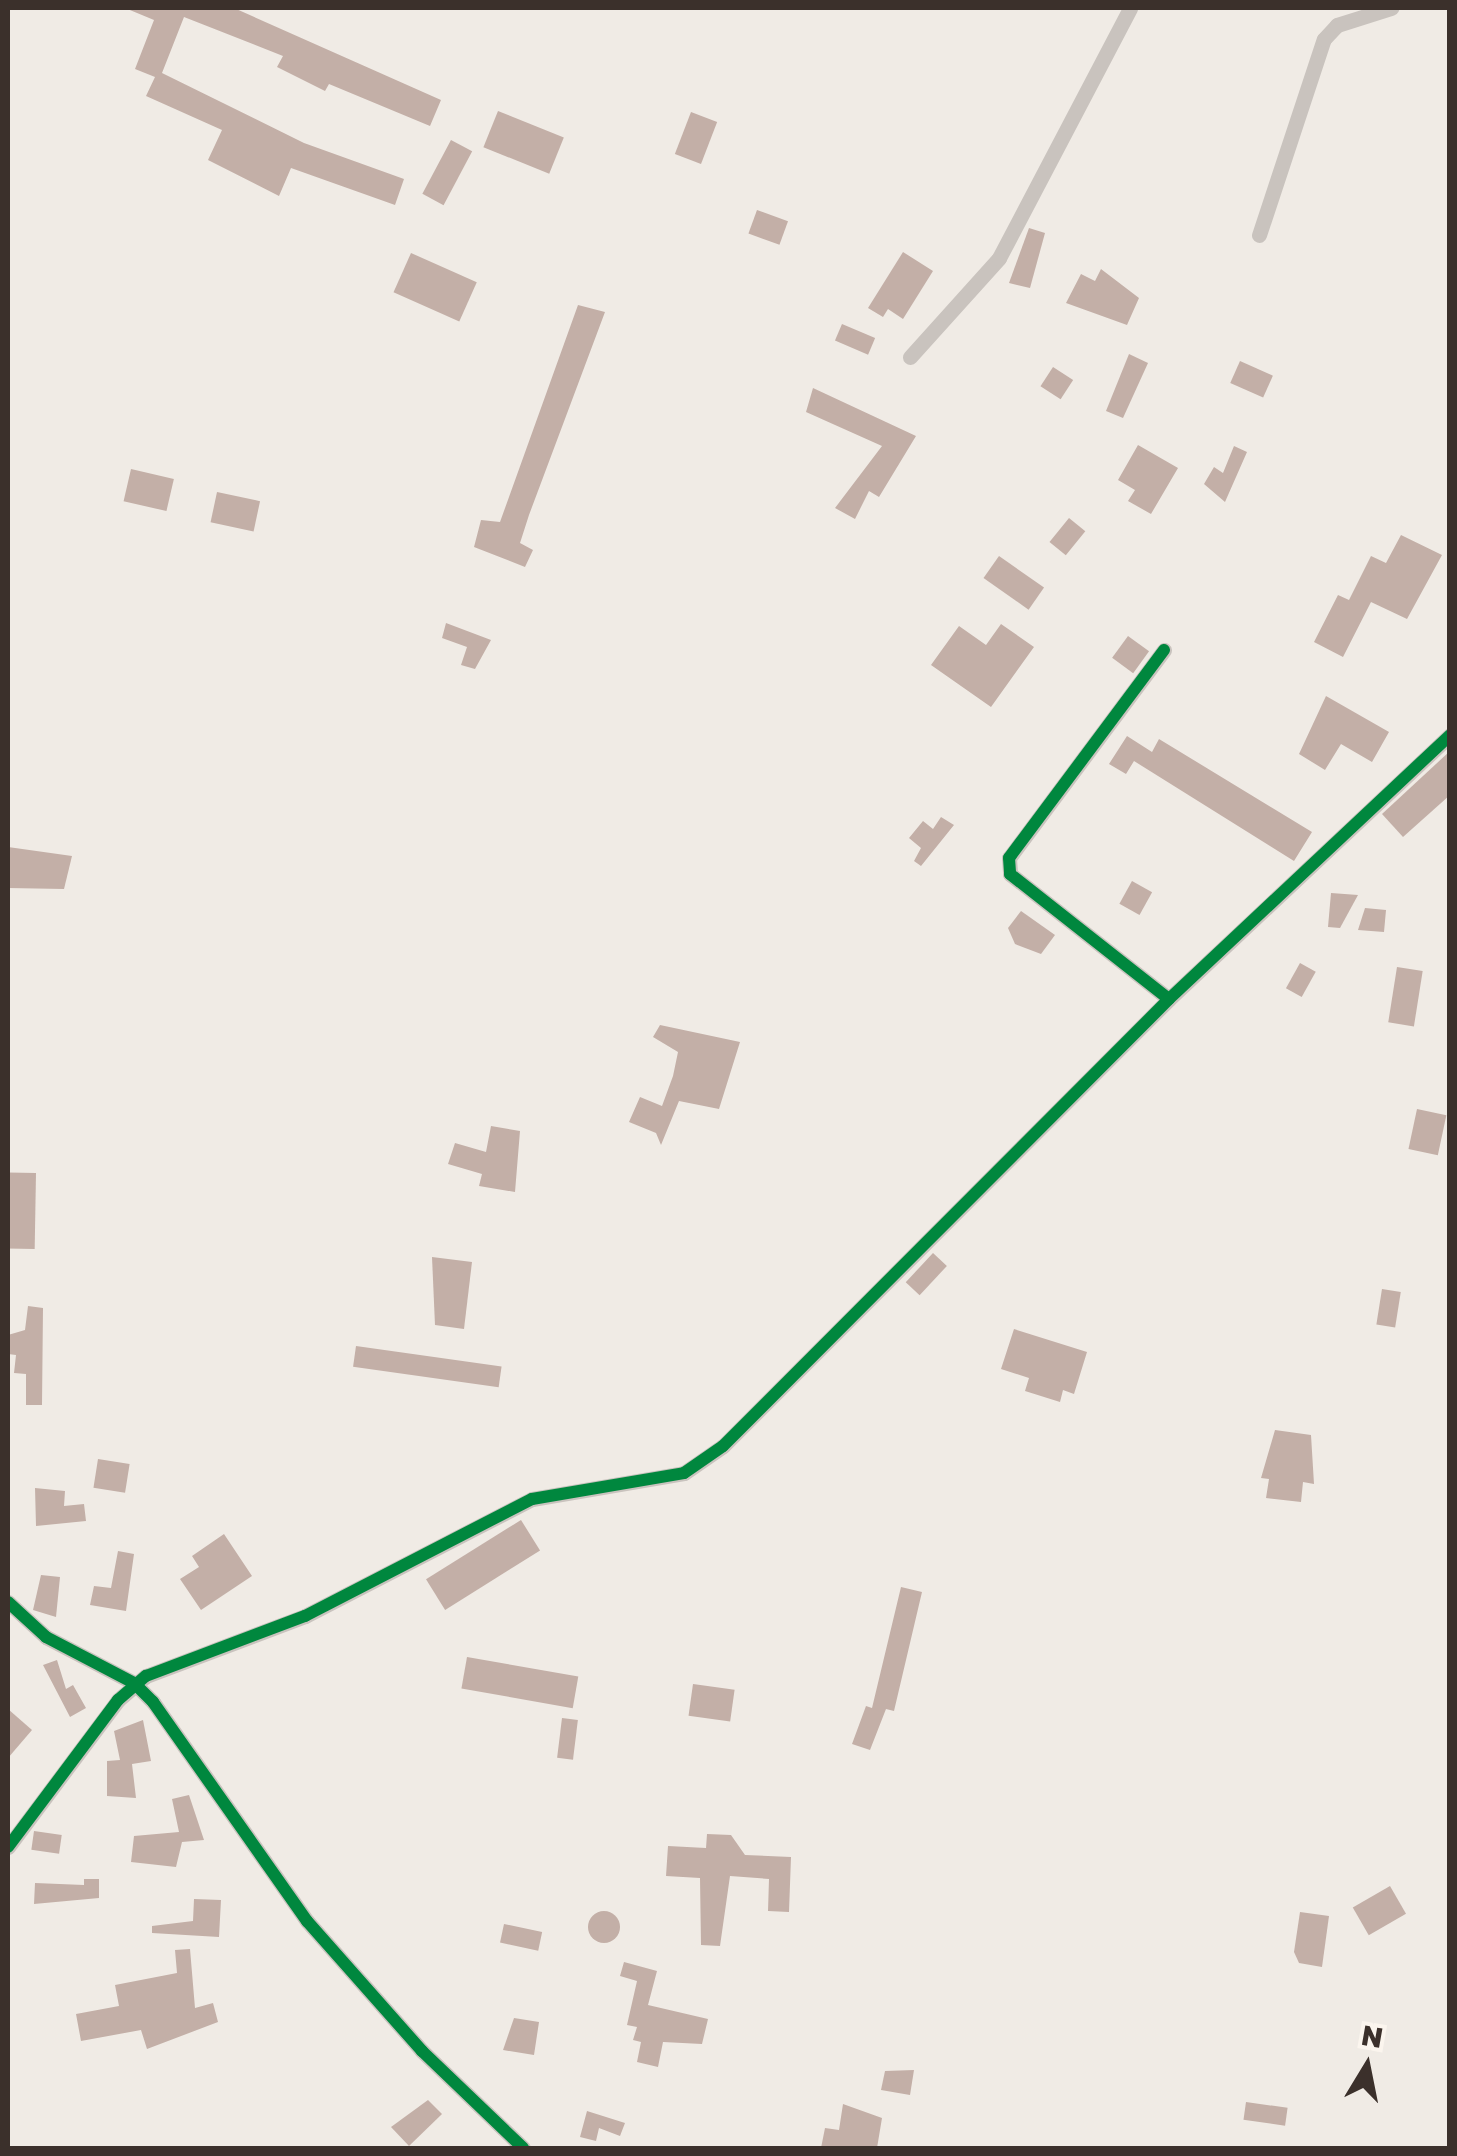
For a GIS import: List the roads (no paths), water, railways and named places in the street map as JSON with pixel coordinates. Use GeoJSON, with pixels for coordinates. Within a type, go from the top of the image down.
{"type":"FeatureCollection","features":[{"type":"Feature","properties":{"kind":"street"},"geometry":{"type":"LineString","coordinates":[[910,357],[999,258],[1130,8]]}},
{"type":"Feature","properties":{"kind":"street"},"geometry":{"type":"LineString","coordinates":[[1259,235],[1324,39],[1337,24],[1390,8]]}},
{"type":"Feature","properties":{"kind":"street"},"geometry":{"type":"LineString","coordinates":[[1164,650],[1009,858],[1010,874],[1169,999]]}},
{"type":"Feature","properties":{"kind":"street"},"geometry":{"type":"LineString","coordinates":[[8,1847],[134,1683],[406,1570],[532,1499],[684,1473],[752,1422],[1169,999],[1450,736]]}},
{"type":"Feature","properties":{"kind":"street"},"geometry":{"type":"LineString","coordinates":[[8,1602],[46,1637],[134,1683],[307,1921],[422,2051],[523,2148]]}}]}
